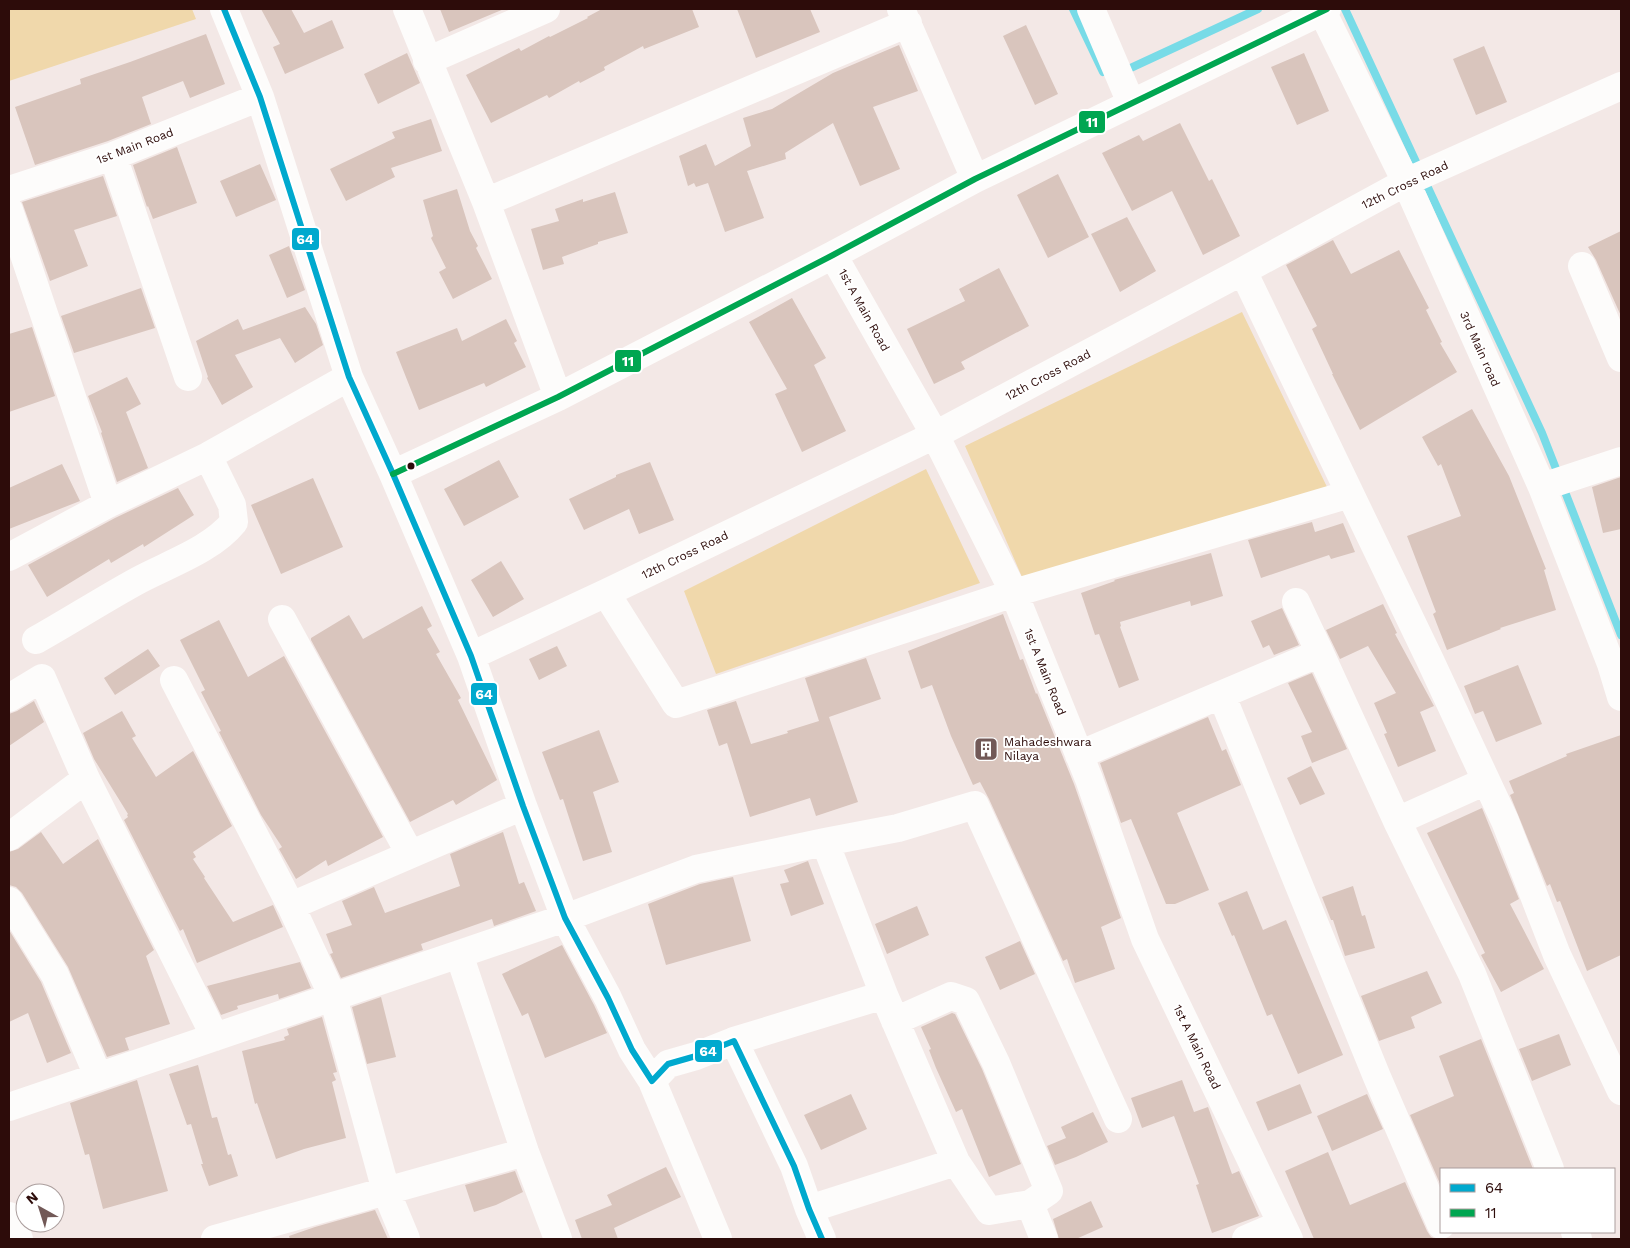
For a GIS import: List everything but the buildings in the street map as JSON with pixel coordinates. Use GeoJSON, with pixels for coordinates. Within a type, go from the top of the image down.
{"type":"FeatureCollection","features":[{"type":"Feature","properties":{"kind":"street"},"geometry":{"type":"LineString","coordinates":[[224,9],[260,97],[349,377],[471,656],[523,806],[565,918],[608,998],[632,1050],[652,1081],[718,1239]]}},
{"type":"Feature","properties":{"kind":"street"},"geometry":{"type":"LineString","coordinates":[[407,9],[486,202],[558,397]]}},
{"type":"Feature","properties":{"kind":"street"},"geometry":{"type":"LineString","coordinates":[[427,61],[546,9]]}},
{"type":"Feature","properties":{"kind":"street"},"geometry":{"type":"LineString","coordinates":[[1091,9],[1122,83]]}},
{"type":"Feature","properties":{"kind":"street"},"geometry":{"type":"LineString","coordinates":[[393,474],[558,397],[833,255],[975,179],[1122,83],[1323,10]]}},
{"type":"Feature","properties":{"kind":"street","name":"3rd Main road"},"geometry":{"type":"LineString","coordinates":[[1323,10],[1554,483],[1621,697]]}},
{"type":"Feature","properties":{"kind":"street"},"geometry":{"type":"LineString","coordinates":[[486,202],[905,16],[975,179]]}},
{"type":"Feature","properties":{"kind":"street","name":"12th Cross Road"},"geometry":{"type":"LineString","coordinates":[[471,656],[606,593],[934,434],[1243,271],[1406,182],[1621,86]]}},
{"type":"Feature","properties":{"kind":"street","name":"1st Main Road"},"geometry":{"type":"LineString","coordinates":[[9,190],[112,156],[260,97]]}},
{"type":"Feature","properties":{"kind":"street"},"geometry":{"type":"LineString","coordinates":[[112,156],[188,377]]}},
{"type":"Feature","properties":{"kind":"street"},"geometry":{"type":"LineString","coordinates":[[9,210],[108,504]]}},
{"type":"Feature","properties":{"kind":"street","name":"1st A Main Road"},"geometry":{"type":"LineString","coordinates":[[833,255],[934,434],[1014,593],[1089,779],[1145,939],[1285,1232]]}},
{"type":"Feature","properties":{"kind":"street"},"geometry":{"type":"LineString","coordinates":[[1582,266],[1621,358]]}},
{"type":"Feature","properties":{"kind":"street"},"geometry":{"type":"LineString","coordinates":[[1243,271],[1505,821],[1556,955],[1621,1091]]}},
{"type":"Feature","properties":{"kind":"street"},"geometry":{"type":"LineString","coordinates":[[9,557],[108,504],[208,456],[349,377]]}},
{"type":"Feature","properties":{"kind":"street"},"geometry":{"type":"LineString","coordinates":[[36,640],[138,580],[196,551],[227,531],[234,522],[232,505],[208,456]]}},
{"type":"Feature","properties":{"kind":"street"},"geometry":{"type":"LineString","coordinates":[[1554,483],[1621,461]]}},
{"type":"Feature","properties":{"kind":"street"},"geometry":{"type":"LineString","coordinates":[[606,593],[676,704],[1014,593],[1350,494]]}},
{"type":"Feature","properties":{"kind":"street"},"geometry":{"type":"LineString","coordinates":[[1296,602],[1397,821],[1472,974],[1550,1168]]}},
{"type":"Feature","properties":{"kind":"street"},"geometry":{"type":"LineString","coordinates":[[282,619],[410,854]]}},
{"type":"Feature","properties":{"kind":"street"},"geometry":{"type":"LineString","coordinates":[[1079,755],[1320,653]]}},
{"type":"Feature","properties":{"kind":"street"},"geometry":{"type":"LineString","coordinates":[[9,698],[42,678],[86,779],[215,1037]]}},
{"type":"Feature","properties":{"kind":"street"},"geometry":{"type":"LineString","coordinates":[[174,680],[291,906],[333,997],[386,1191],[406,1239]]}},
{"type":"Feature","properties":{"kind":"street"},"geometry":{"type":"LineString","coordinates":[[1222,696],[1377,1078],[1440,1223]]}},
{"type":"Feature","properties":{"kind":"street"},"geometry":{"type":"LineString","coordinates":[[9,838],[86,779]]}},
{"type":"Feature","properties":{"kind":"street"},"geometry":{"type":"LineString","coordinates":[[1397,821],[1486,781]]}},
{"type":"Feature","properties":{"kind":"street"},"geometry":{"type":"LineString","coordinates":[[9,1107],[565,918],[696,869],[898,828],[976,805],[1118,1119]]}},
{"type":"Feature","properties":{"kind":"street"},"geometry":{"type":"LineString","coordinates":[[291,906],[523,806]]}},
{"type":"Feature","properties":{"kind":"street"},"geometry":{"type":"LineString","coordinates":[[825,842],[884,995],[895,1021],[956,1162],[990,1211],[1030,1204],[1049,1190],[996,1063],[966,1001],[951,996],[895,1021]]}},
{"type":"Feature","properties":{"kind":"street"},"geometry":{"type":"LineString","coordinates":[[9,901],[55,975],[98,1076]]}},
{"type":"Feature","properties":{"kind":"street"},"geometry":{"type":"LineString","coordinates":[[459,954],[525,1152],[558,1239]]}},
{"type":"Feature","properties":{"kind":"street"},"geometry":{"type":"LineString","coordinates":[[652,1081],[668,1064],[696,1056],[734,1041],[884,995]]}},
{"type":"Feature","properties":{"kind":"street"},"geometry":{"type":"LineString","coordinates":[[734,1041],[794,1166],[822,1239]]}},
{"type":"Feature","properties":{"kind":"street"},"geometry":{"type":"LineString","coordinates":[[214,1239],[525,1152]]}},
{"type":"Feature","properties":{"kind":"street"},"geometry":{"type":"LineString","coordinates":[[809,1209],[956,1162]]}},
{"type":"Feature","properties":{"kind":"street"},"geometry":{"type":"LineString","coordinates":[[1030,1204],[1044,1239]]}},
{"type":"Feature","properties":{"kind":"street"},"geometry":{"type":"LineString","coordinates":[[9,1216],[19,1239]]}},
{"type":"Feature","properties":{"kind":"street"},"geometry":{"type":"LineString","coordinates":[[1246,1239],[1285,1232]]}},
{"type":"Feature","properties":{"kind":"shaded area"},"geometry":{"type":"Polygon","coordinates":[[[9,9],[192,9],[196,19],[9,81],[9,9]]]}},
{"type":"Feature","properties":{"kind":"shaded area"},"geometry":{"type":"Polygon","coordinates":[[[1242,312],[1328,489],[1022,577],[965,446],[1242,312]]]}},
{"type":"Feature","properties":{"kind":"shaded area"},"geometry":{"type":"Polygon","coordinates":[[[926,469],[980,583],[716,674],[684,591],[926,469]]]}},
{"type":"Feature","properties":{"kind":"waterway"},"geometry":{"type":"LineString","coordinates":[[1073,9],[1103,72]]}},
{"type":"Feature","properties":{"kind":"waterway"},"geometry":{"type":"LineString","coordinates":[[1122,72],[1258,9]]}},
{"type":"Feature","properties":{"kind":"waterway"},"geometry":{"type":"LineString","coordinates":[[1345,9],[1542,433],[1621,635]]}},
{"type":"Feature","properties":{"kind":"transit line","name":"64"},"geometry":{"type":"LineString","coordinates":[[224,9],[260,97],[349,377],[471,656],[523,806],[565,918],[608,998],[632,1050],[652,1081],[668,1064],[696,1056],[734,1041],[794,1166],[822,1239]]}},
{"type":"Feature","properties":{"kind":"transit line","name":"11"},"geometry":{"type":"LineString","coordinates":[[393,474],[558,397],[833,255],[975,179],[1327,9]]}},
{"type":"Feature","properties":{"kind":"place","name":"Mahadeshwara Nilaya"},"geometry":{"type":"Point","coordinates":[986,749]}}]}
